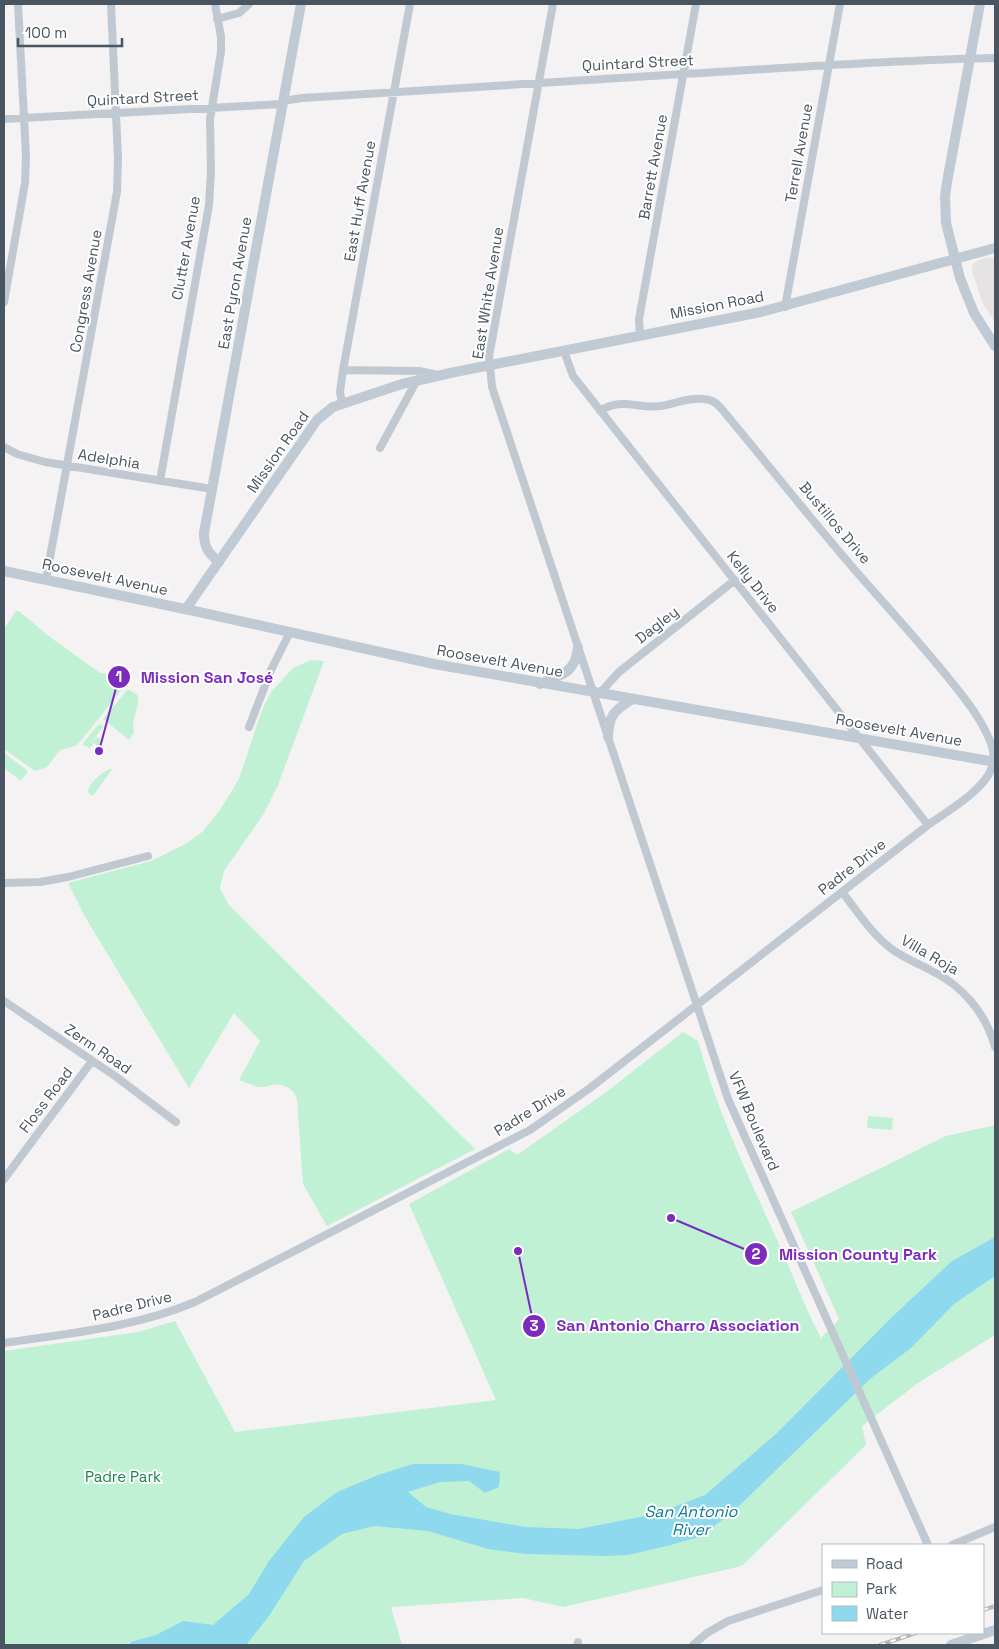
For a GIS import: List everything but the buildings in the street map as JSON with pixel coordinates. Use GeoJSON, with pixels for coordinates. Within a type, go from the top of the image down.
{"type":"FeatureCollection","features":[{"type":"Feature","properties":{"kind":"main road","name":"East Pyron Avenue"},"geometry":{"type":"LineString","coordinates":[[219,562],[208,552],[204,543],[204,533],[301,4]]}},
{"type":"Feature","properties":{"kind":"main road"},"geometry":{"type":"LineString","coordinates":[[980,4],[945,197],[946,222],[960,278],[974,314],[995,346]]}},
{"type":"Feature","properties":{"kind":"main road","name":"Mission Road"},"geometry":{"type":"LineString","coordinates":[[186,609],[317,420],[326,411],[417,380],[786,307],[954,258],[995,248]]}},
{"type":"Feature","properties":{"kind":"main road","name":"Roosevelt Avenue"},"geometry":{"type":"LineString","coordinates":[[4,571],[434,664],[630,700],[994,762]]}},
{"type":"Feature","properties":{"kind":"main road"},"geometry":{"type":"LineString","coordinates":[[540,684],[569,670],[577,659],[578,647]]}},
{"type":"Feature","properties":{"kind":"main road"},"geometry":{"type":"LineString","coordinates":[[608,737],[610,718],[630,700]]}},
{"type":"Feature","properties":{"kind":"main road"},"geometry":{"type":"LineString","coordinates":[[951,1645],[970,1636]]}},
{"type":"Feature","properties":{"kind":"street"},"geometry":{"type":"LineString","coordinates":[[4,302],[25,184],[24,118],[18,4]]}},
{"type":"Feature","properties":{"kind":"street","name":"Congress Avenue"},"geometry":{"type":"LineString","coordinates":[[46,579],[117,192],[117,113],[111,4]]}},
{"type":"Feature","properties":{"kind":"street","name":"Clutter Avenue"},"geometry":{"type":"LineString","coordinates":[[160,481],[208,205],[211,108],[221,52],[215,4]]}},
{"type":"Feature","properties":{"kind":"street"},"geometry":{"type":"LineString","coordinates":[[218,19],[240,12],[249,4]]}},
{"type":"Feature","properties":{"kind":"street","name":"East Huff Avenue"},"geometry":{"type":"LineString","coordinates":[[342,404],[340,392],[343,370],[410,4]]}},
{"type":"Feature","properties":{"kind":"street","name":"East White Avenue"},"geometry":{"type":"LineString","coordinates":[[553,4],[490,346],[490,366],[492,387],[578,647],[596,694]]}},
{"type":"Feature","properties":{"kind":"street","name":"Barrett Avenue"},"geometry":{"type":"LineString","coordinates":[[640,336],[639,319],[696,4]]}},
{"type":"Feature","properties":{"kind":"street","name":"Terrell Avenue"},"geometry":{"type":"LineString","coordinates":[[786,307],[840,4]]}},
{"type":"Feature","properties":{"kind":"street","name":"Quintard Street"},"geometry":{"type":"LineString","coordinates":[[4,118],[211,108],[283,102],[302,98],[539,82],[829,65],[995,58]]}},
{"type":"Feature","properties":{"kind":"street","name":"Kelly Drive"},"geometry":{"type":"LineString","coordinates":[[564,352],[573,376],[928,825]]}},
{"type":"Feature","properties":{"kind":"street","name":"Mission Road"},"geometry":{"type":"LineString","coordinates":[[343,370],[419,371],[440,375]]}},
{"type":"Feature","properties":{"kind":"street"},"geometry":{"type":"LineString","coordinates":[[380,448],[417,380]]}},
{"type":"Feature","properties":{"kind":"street","name":"Bustillos Drive"},"geometry":{"type":"LineString","coordinates":[[600,411],[608,405],[660,406],[701,398],[714,402],[720,407],[963,696],[991,742],[994,762]]}},
{"type":"Feature","properties":{"kind":"street","name":"Adelphia"},"geometry":{"type":"LineString","coordinates":[[4,447],[28,458],[212,489]]}},
{"type":"Feature","properties":{"kind":"street","name":"Dagley"},"geometry":{"type":"LineString","coordinates":[[596,694],[619,672],[735,580]]}},
{"type":"Feature","properties":{"kind":"street"},"geometry":{"type":"LineString","coordinates":[[249,727],[271,670],[290,632]]}},
{"type":"Feature","properties":{"kind":"street","name":"VFW Boulevard"},"geometry":{"type":"LineString","coordinates":[[596,694],[608,737],[728,1099],[928,1544]]}},
{"type":"Feature","properties":{"kind":"street","name":"Padre Drive"},"geometry":{"type":"LineString","coordinates":[[4,1343],[129,1324],[162,1315],[195,1302],[530,1130],[590,1088],[751,965],[977,788],[989,773],[994,762]]}},
{"type":"Feature","properties":{"kind":"street"},"geometry":{"type":"LineString","coordinates":[[4,883],[40,882],[68,877],[148,856]]}},
{"type":"Feature","properties":{"kind":"street","name":"Villa Roja"},"geometry":{"type":"LineString","coordinates":[[842,892],[873,931],[893,950],[909,961],[946,979],[966,995],[987,1024],[995,1047]]}},
{"type":"Feature","properties":{"kind":"street","name":"Zerm Road"},"geometry":{"type":"LineString","coordinates":[[4,1001],[115,1076],[176,1122]]}},
{"type":"Feature","properties":{"kind":"street","name":"Floss Road"},"geometry":{"type":"LineString","coordinates":[[4,1179],[92,1061]]}},
{"type":"Feature","properties":{"kind":"street"},"geometry":{"type":"LineString","coordinates":[[4,1164],[11,1170]]}},
{"type":"Feature","properties":{"kind":"street"},"geometry":{"type":"LineString","coordinates":[[954,1544],[995,1527]]}},
{"type":"Feature","properties":{"kind":"street"},"geometry":{"type":"LineString","coordinates":[[693,1645],[707,1633],[728,1622],[822,1590]]}},
{"type":"Feature","properties":{"kind":"shaded area"},"geometry":{"type":"Polygon","coordinates":[[[995,257],[995,322],[983,304],[972,271],[972,264],[981,259],[995,257]]]}},
{"type":"Feature","properties":{"kind":"green space"},"geometry":{"type":"Polygon","coordinates":[[[16,611],[19,611],[50,637],[100,673],[107,674],[124,687],[79,743],[60,750],[47,767],[35,771],[4,749],[4,629],[16,611]]]}},
{"type":"Feature","properties":{"kind":"green space"},"geometry":{"type":"Polygon","coordinates":[[[311,660],[324,661],[278,785],[263,815],[224,871],[220,888],[228,904],[475,1149],[327,1226],[303,1184],[297,1099],[295,1095],[290,1089],[283,1086],[271,1085],[260,1087],[239,1080],[260,1041],[234,1013],[189,1088],[85,917],[68,883],[151,861],[187,843],[202,832],[220,810],[239,779],[262,710],[271,692],[293,668],[311,660]]]}},
{"type":"Feature","properties":{"kind":"green space"},"geometry":{"type":"Polygon","coordinates":[[[127,690],[137,695],[138,698],[133,722],[134,732],[129,740],[103,719],[127,690]]]}},
{"type":"Feature","properties":{"kind":"green space"},"geometry":{"type":"Polygon","coordinates":[[[100,724],[103,727],[90,744],[97,737],[103,741],[99,747],[94,743],[89,749],[83,743],[100,724]]]}},
{"type":"Feature","properties":{"kind":"green space"},"geometry":{"type":"Polygon","coordinates":[[[4,753],[28,771],[21,781],[4,768],[4,753]]]}},
{"type":"Feature","properties":{"kind":"green space"},"geometry":{"type":"Polygon","coordinates":[[[112,769],[93,796],[87,792],[96,778],[112,769]]]}},
{"type":"Feature","properties":{"kind":"green space","name":"Padre Park"},"geometry":{"type":"Polygon","coordinates":[[[683,1032],[698,1041],[714,1093],[734,1144],[821,1338],[839,1319],[791,1212],[946,1136],[995,1125],[995,1335],[918,1383],[862,1426],[866,1445],[742,1566],[563,1607],[523,1598],[391,1607],[402,1645],[4,1645],[4,1351],[138,1332],[175,1321],[235,1432],[496,1400],[409,1204],[509,1149],[517,1155],[605,1093],[683,1032]]]}},
{"type":"Feature","properties":{"kind":"green space"},"geometry":{"type":"Polygon","coordinates":[[[868,1116],[893,1118],[892,1130],[867,1128],[868,1116]]]}},
{"type":"Feature","properties":{"kind":"water","name":"San Antonio River"},"geometry":{"type":"Polygon","coordinates":[[[995,1237],[995,1276],[954,1304],[911,1348],[870,1379],[737,1508],[702,1536],[628,1555],[526,1554],[488,1549],[428,1531],[374,1526],[342,1534],[304,1561],[269,1616],[246,1645],[130,1645],[131,1642],[156,1635],[183,1621],[213,1625],[249,1594],[269,1561],[304,1517],[337,1492],[378,1475],[413,1464],[461,1464],[500,1472],[499,1487],[485,1493],[469,1481],[440,1482],[408,1492],[426,1507],[450,1514],[526,1527],[579,1529],[655,1514],[705,1495],[777,1433],[892,1317],[952,1261],[995,1237]]]}},
{"type":"Feature","properties":{"kind":"railway"},"geometry":{"type":"LineString","coordinates":[[984,1610],[995,1606]]}},
{"type":"Feature","properties":{"kind":"railway"},"geometry":{"type":"LineString","coordinates":[[880,1645],[913,1634]]}},
{"type":"Feature","properties":{"kind":"place","name":"Mission San José"},"geometry":{"type":"Point","coordinates":[99,751]}},
{"type":"Feature","properties":{"kind":"place","name":"Mission County Park"},"geometry":{"type":"Point","coordinates":[671,1218]}},
{"type":"Feature","properties":{"kind":"place","name":"San Antonio Charro Association"},"geometry":{"type":"Point","coordinates":[518,1251]}}]}
